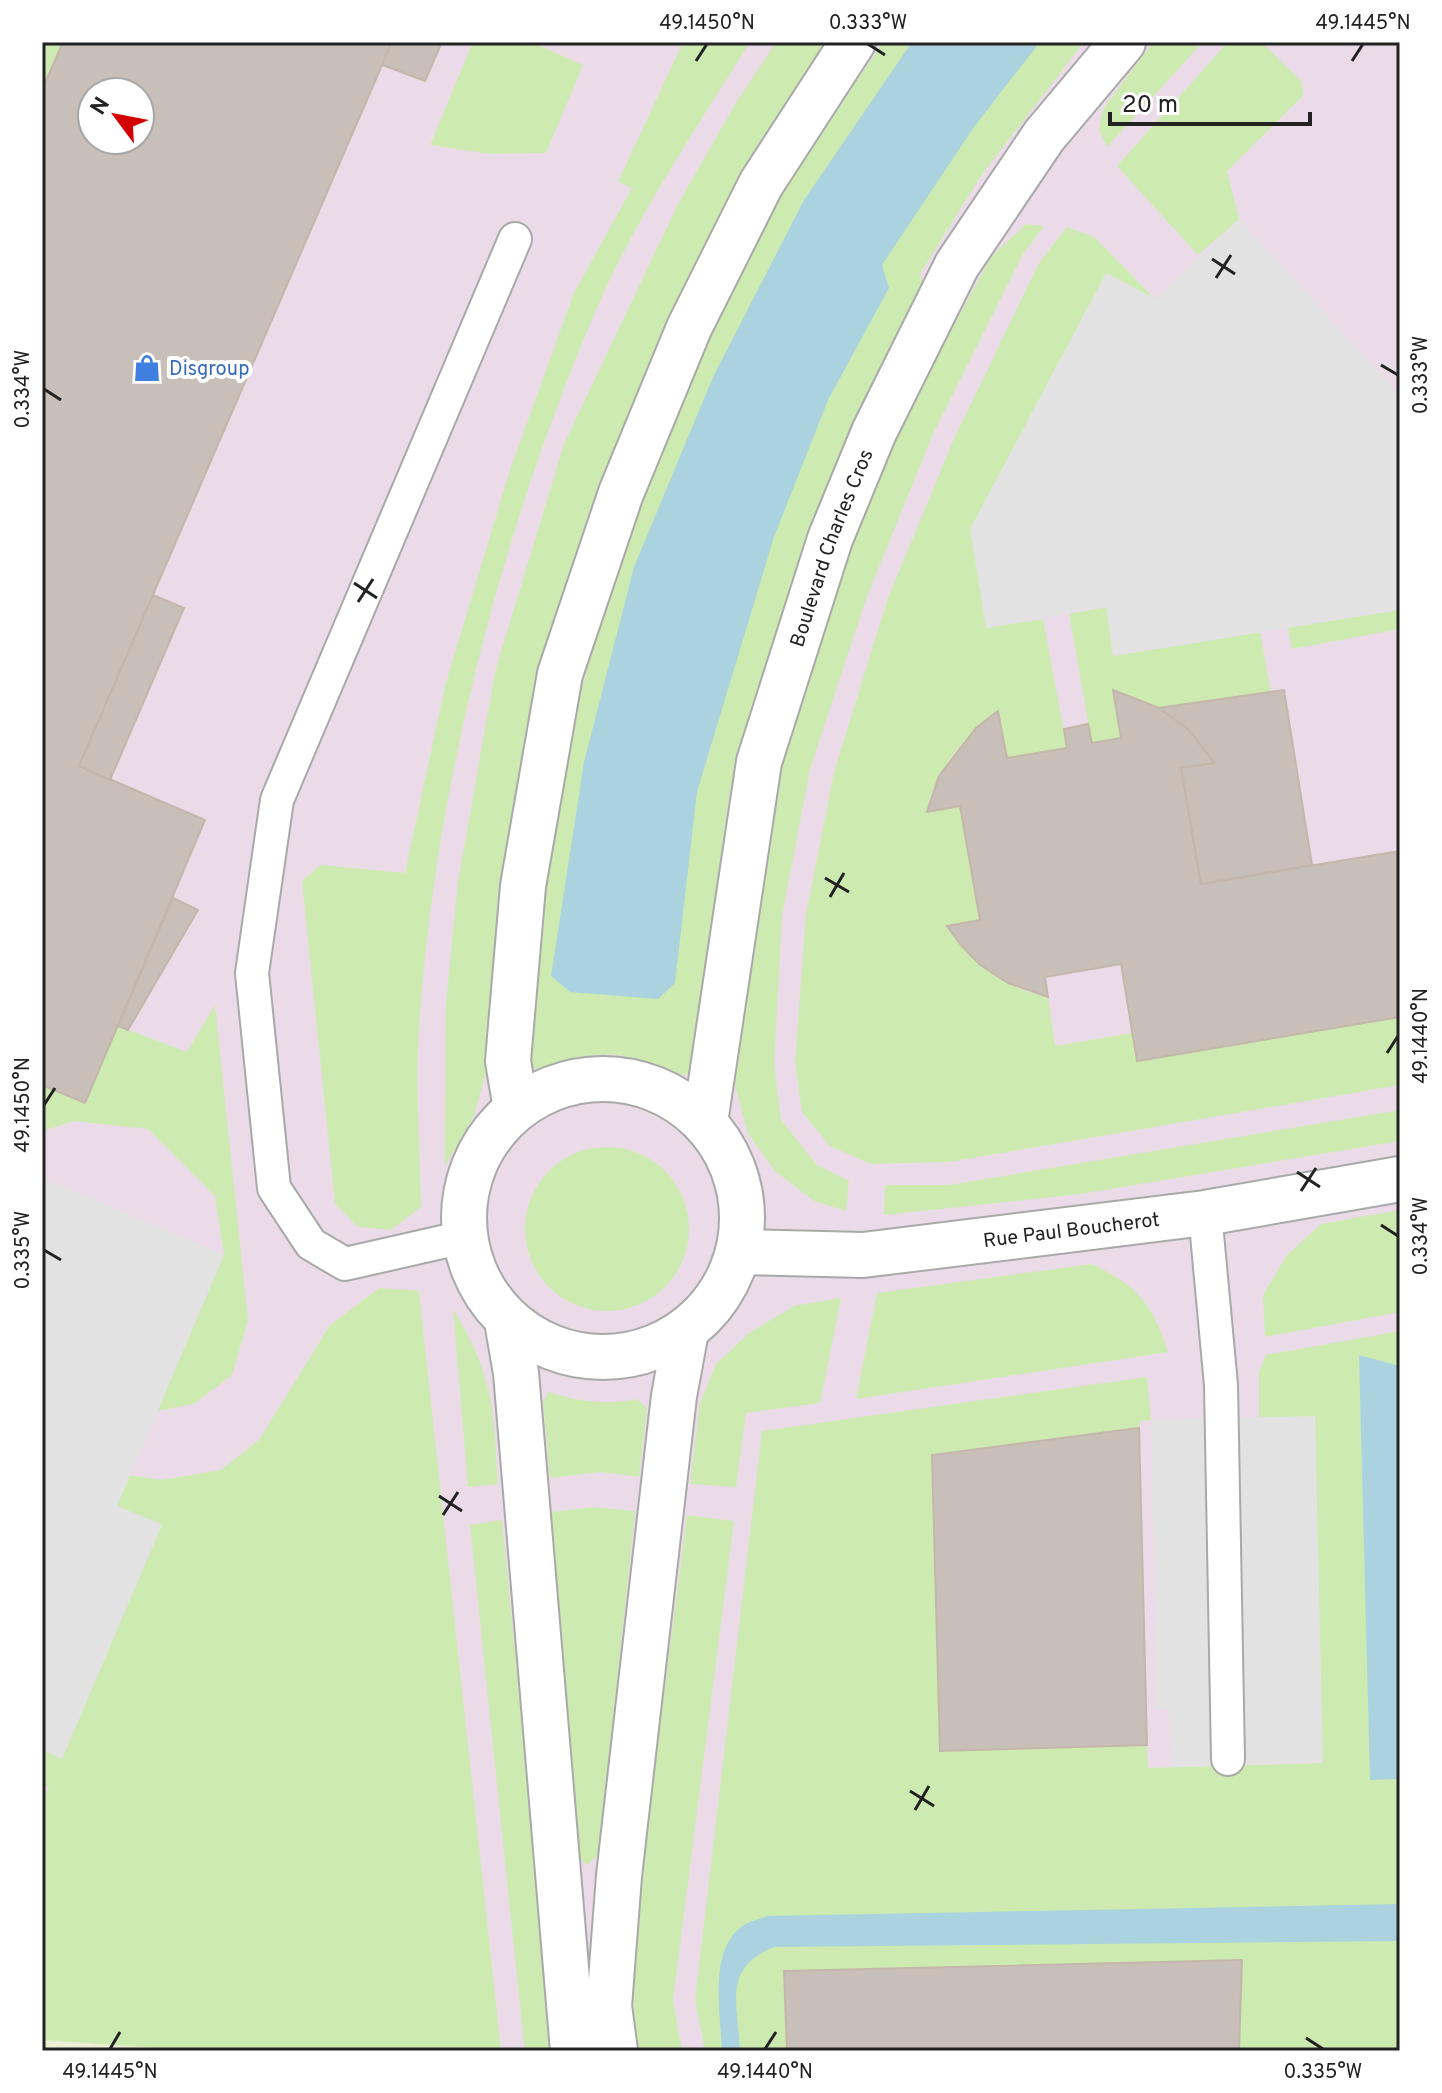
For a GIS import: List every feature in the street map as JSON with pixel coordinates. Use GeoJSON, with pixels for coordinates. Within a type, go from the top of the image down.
{"type":"FeatureCollection","features":[{"type":"Feature","properties":{"kind":"street"},"geometry":{"type":"LineString","coordinates":[[516,1109],[508,1061],[523,886],[560,674],[621,493],[689,328],[761,184],[853,42]]}},
{"type":"Feature","properties":{"kind":"street","name":"Boulevard Charles Cros"},"geometry":{"type":"LineString","coordinates":[[705,1122],[759,762],[830,539],[874,432],[957,265],[1044,136],[1123,42]]}},
{"type":"Feature","properties":{"kind":"street"},"geometry":{"type":"LineString","coordinates":[[592,1078],[633,1081],[672,1096],[705,1122],[730,1161],[742,1206],[739,1252],[719,1296],[686,1331],[642,1352],[595,1357],[548,1347],[507,1321],[479,1282],[464,1237],[466,1189],[484,1144],[516,1109],[552,1087],[592,1078]]}},
{"type":"Feature","properties":{"kind":"street","name":"Rue Paul Boucherot"},"geometry":{"type":"LineString","coordinates":[[739,1252],[863,1255],[1205,1213],[1400,1179]]}},
{"type":"Feature","properties":{"kind":"street"},"geometry":{"type":"LineString","coordinates":[[507,1321],[516,1373],[573,2051]]}},
{"type":"Feature","properties":{"kind":"street"},"geometry":{"type":"LineString","coordinates":[[615,2051],[609,2006],[619,1876],[674,1396],[686,1331]]}},
{"type":"Feature","properties":{"kind":"lane"},"geometry":{"type":"LineString","coordinates":[[464,1237],[345,1264],[311,1244],[274,1188],[252,973],[277,800],[515,239]]}},
{"type":"Feature","properties":{"kind":"lane"},"geometry":{"type":"LineString","coordinates":[[1205,1213],[1221,1385],[1228,1759]]}},
{"type":"Feature","properties":{"kind":"shaded area"},"geometry":{"type":"Polygon","coordinates":[[[42,42],[1400,42],[1400,2051],[202,2051],[42,2040],[42,42]]]}},
{"type":"Feature","properties":{"kind":"shaded area"},"geometry":{"type":"Polygon","coordinates":[[[1239,219],[1400,396],[1400,610],[1113,656],[1106,607],[986,628],[970,529],[1106,273],[1156,299],[1239,219]]]}},
{"type":"Feature","properties":{"kind":"shaded area"},"geometry":{"type":"Polygon","coordinates":[[[42,1178],[224,1255],[117,1506],[162,1525],[62,1759],[42,1750],[42,1178]]]}},
{"type":"Feature","properties":{"kind":"shaded area"},"geometry":{"type":"Polygon","coordinates":[[[1315,1416],[1323,1763],[1171,1767],[1169,1709],[1157,1709],[1151,1420],[1315,1416]]]}},
{"type":"Feature","properties":{"kind":"green space"},"geometry":{"type":"Polygon","coordinates":[[[42,42],[63,42],[42,90],[42,42]]]}},
{"type":"Feature","properties":{"kind":"green space"},"geometry":{"type":"Polygon","coordinates":[[[473,42],[532,42],[583,65],[546,153],[490,154],[430,145],[473,42]]]}},
{"type":"Feature","properties":{"kind":"green space"},"geometry":{"type":"Polygon","coordinates":[[[683,42],[750,42],[668,173],[612,275],[562,395],[531,482],[502,571],[478,662],[440,845],[427,937],[419,1028],[421,1207],[391,1230],[358,1227],[335,1204],[302,881],[320,865],[405,873],[445,686],[511,467],[574,293],[632,188],[618,182],[683,42]]]}},
{"type":"Feature","properties":{"kind":"green space"},"geometry":{"type":"Polygon","coordinates":[[[776,42],[830,42],[669,324],[589,512],[536,684],[488,1065],[474,1116],[445,1166],[446,1003],[458,882],[495,672],[564,444],[678,204],[737,101],[776,42]]]}},
{"type":"Feature","properties":{"kind":"green space"},"geometry":{"type":"Polygon","coordinates":[[[883,42],[1084,42],[981,176],[920,274],[924,291],[833,473],[796,571],[730,789],[692,1069],[685,1076],[646,1061],[596,1055],[578,1057],[538,1070],[527,1064],[545,886],[564,756],[621,543],[732,280],[790,178],[883,42]]]}},
{"type":"Feature","properties":{"kind":"green space"},"geometry":{"type":"Polygon","coordinates":[[[1153,42],[1203,42],[1107,147],[1099,130],[1103,109],[1153,42]]]}},
{"type":"Feature","properties":{"kind":"green space"},"geometry":{"type":"Polygon","coordinates":[[[1228,42],[1261,42],[1302,82],[1303,96],[1227,171],[1239,219],[1198,255],[1117,166],[1228,42]]]}},
{"type":"Feature","properties":{"kind":"green space"},"geometry":{"type":"Polygon","coordinates":[[[1026,224],[1044,226],[1023,254],[933,434],[867,596],[810,769],[782,916],[774,1064],[781,1120],[817,1165],[849,1181],[846,1211],[814,1201],[775,1171],[748,1134],[734,1081],[751,936],[781,765],[846,552],[889,445],[991,257],[1026,224]]]}},
{"type":"Feature","properties":{"kind":"green space"},"geometry":{"type":"Polygon","coordinates":[[[1067,227],[1094,237],[1156,300],[1106,273],[986,628],[1043,619],[1067,748],[1007,758],[998,711],[963,743],[944,768],[927,812],[960,806],[980,920],[947,927],[991,972],[1017,987],[1048,997],[1055,1046],[1132,1033],[1138,1061],[1400,1017],[1400,1085],[949,1162],[871,1164],[830,1146],[802,1112],[795,1062],[806,914],[834,772],[888,598],[953,441],[1039,263],[1067,227]]]}},
{"type":"Feature","properties":{"kind":"green space"},"geometry":{"type":"Polygon","coordinates":[[[1107,607],[1113,656],[1260,632],[1271,692],[1159,708],[1114,691],[1121,738],[1092,743],[1069,614],[1107,607]]]}},
{"type":"Feature","properties":{"kind":"green space"},"geometry":{"type":"Polygon","coordinates":[[[1400,610],[1400,629],[1292,649],[1288,627],[1400,610]]]}},
{"type":"Feature","properties":{"kind":"green space"},"geometry":{"type":"Polygon","coordinates":[[[215,1005],[248,1320],[232,1375],[194,1404],[157,1411],[224,1255],[215,1196],[148,1129],[74,1121],[42,1131],[42,1085],[85,1103],[118,1026],[187,1052],[215,1005]]]}},
{"type":"Feature","properties":{"kind":"green space"},"geometry":{"type":"Polygon","coordinates":[[[1400,1110],[1400,1141],[1081,1194],[884,1215],[885,1185],[949,1185],[1400,1110]]]}},
{"type":"Feature","properties":{"kind":"green space"},"geometry":{"type":"Polygon","coordinates":[[[607,1147],[638,1154],[665,1171],[682,1198],[689,1229],[682,1260],[665,1287],[638,1304],[607,1311],[576,1304],[549,1287],[532,1260],[525,1229],[532,1198],[549,1171],[576,1154],[607,1147]]]}},
{"type":"Feature","properties":{"kind":"green space"},"geometry":{"type":"Polygon","coordinates":[[[1400,1210],[1400,1312],[1265,1337],[1263,1295],[1287,1255],[1321,1224],[1400,1210]]]}},
{"type":"Feature","properties":{"kind":"green space"},"geometry":{"type":"Polygon","coordinates":[[[1092,1264],[1121,1280],[1141,1298],[1156,1321],[1168,1352],[856,1399],[877,1293],[1092,1264]]]}},
{"type":"Feature","properties":{"kind":"green space"},"geometry":{"type":"Polygon","coordinates":[[[379,1288],[419,1291],[501,2051],[202,2051],[42,2040],[42,1804],[49,1787],[42,1784],[42,1750],[62,1758],[161,1524],[117,1506],[130,1475],[161,1480],[221,1470],[259,1440],[330,1325],[379,1288]]]}},
{"type":"Feature","properties":{"kind":"green space"},"geometry":{"type":"Polygon","coordinates":[[[841,1298],[820,1403],[746,1413],[736,1487],[690,1484],[700,1403],[716,1364],[749,1333],[794,1306],[841,1298]]]}},
{"type":"Feature","properties":{"kind":"green space"},"geometry":{"type":"Polygon","coordinates":[[[453,1309],[484,1373],[493,1413],[498,1484],[468,1487],[453,1309]]]}},
{"type":"Feature","properties":{"kind":"green space"},"geometry":{"type":"Polygon","coordinates":[[[1400,1331],[1400,2051],[1239,2051],[1242,1960],[784,1971],[787,2051],[705,2051],[695,2000],[762,1431],[1147,1377],[1151,1420],[1140,1421],[1139,1428],[932,1455],[940,1750],[1147,1745],[1148,1768],[1322,1763],[1315,1417],[1259,1417],[1259,1372],[1266,1355],[1400,1331]]]}},
{"type":"Feature","properties":{"kind":"green space"},"geometry":{"type":"Polygon","coordinates":[[[549,1392],[592,1402],[637,1399],[647,1408],[639,1477],[601,1472],[550,1478],[543,1402],[549,1392]]]}},
{"type":"Feature","properties":{"kind":"green space"},"geometry":{"type":"Polygon","coordinates":[[[594,1507],[635,1511],[599,1854],[587,1865],[575,1856],[551,1512],[594,1507]]]}},
{"type":"Feature","properties":{"kind":"green space"},"geometry":{"type":"Polygon","coordinates":[[[687,1515],[734,1521],[673,2000],[682,2051],[636,2051],[631,1950],[687,1515]]]}},
{"type":"Feature","properties":{"kind":"green space"},"geometry":{"type":"Polygon","coordinates":[[[502,1520],[556,2051],[526,2051],[524,2044],[470,1525],[502,1520]]]}},
{"type":"Feature","properties":{"kind":"green space"},"geometry":{"type":"Polygon","coordinates":[[[42,2040],[202,2051],[42,2051],[42,2040]]]}},
{"type":"Feature","properties":{"kind":"water"},"geometry":{"type":"Polygon","coordinates":[[[912,42],[1040,42],[974,127],[882,265],[889,288],[828,400],[774,537],[697,792],[675,983],[658,999],[570,992],[551,976],[584,762],[634,567],[713,377],[804,200],[912,42]]]}},
{"type":"Feature","properties":{"kind":"water"},"geometry":{"type":"Polygon","coordinates":[[[1359,1355],[1400,1366],[1400,1779],[1370,1780],[1359,1355]]]}},
{"type":"Feature","properties":{"kind":"water"},"geometry":{"type":"Polygon","coordinates":[[[1400,1904],[1400,1941],[774,1947],[746,1966],[740,1977],[736,2003],[740,2051],[722,2051],[719,1983],[725,1950],[732,1936],[744,1925],[767,1916],[1400,1904]]]}},
{"type":"Feature","properties":{"kind":"building","name":"Disgroup"},"geometry":{"type":"Polygon","coordinates":[[[63,42],[392,42],[79,766],[205,820],[85,1103],[42,1085],[42,90],[63,42]]]}},
{"type":"Feature","properties":{"kind":"building"},"geometry":{"type":"Polygon","coordinates":[[[392,42],[442,42],[425,81],[382,65],[392,42]]]}},
{"type":"Feature","properties":{"kind":"building"},"geometry":{"type":"Polygon","coordinates":[[[153,595],[184,608],[110,780],[79,766],[153,595]]]}},
{"type":"Feature","properties":{"kind":"building"},"geometry":{"type":"Polygon","coordinates":[[[1113,690],[1159,708],[1187,728],[1215,763],[1181,768],[1201,884],[1400,851],[1400,1017],[1137,1061],[1121,964],[1045,977],[1048,997],[1008,983],[979,964],[961,945],[947,926],[980,920],[960,806],[927,812],[939,776],[976,728],[998,711],[1007,758],[1067,748],[1064,729],[1088,724],[1092,743],[1121,738],[1113,690]]]}},
{"type":"Feature","properties":{"kind":"building"},"geometry":{"type":"Polygon","coordinates":[[[1284,690],[1312,865],[1201,884],[1181,768],[1215,763],[1187,728],[1159,708],[1284,690]]]}},
{"type":"Feature","properties":{"kind":"building"},"geometry":{"type":"Polygon","coordinates":[[[173,898],[198,910],[128,1030],[118,1026],[173,898]]]}},
{"type":"Feature","properties":{"kind":"building"},"geometry":{"type":"Polygon","coordinates":[[[1139,1428],[1147,1745],[940,1751],[932,1455],[1139,1428]]]}},
{"type":"Feature","properties":{"kind":"building"},"geometry":{"type":"Polygon","coordinates":[[[1242,1960],[1239,2051],[787,2051],[784,1971],[1242,1960]]]}},
{"type":"Feature","properties":{"kind":"place","name":"Disgroup"},"geometry":{"type":"Point","coordinates":[147,368]}}]}
